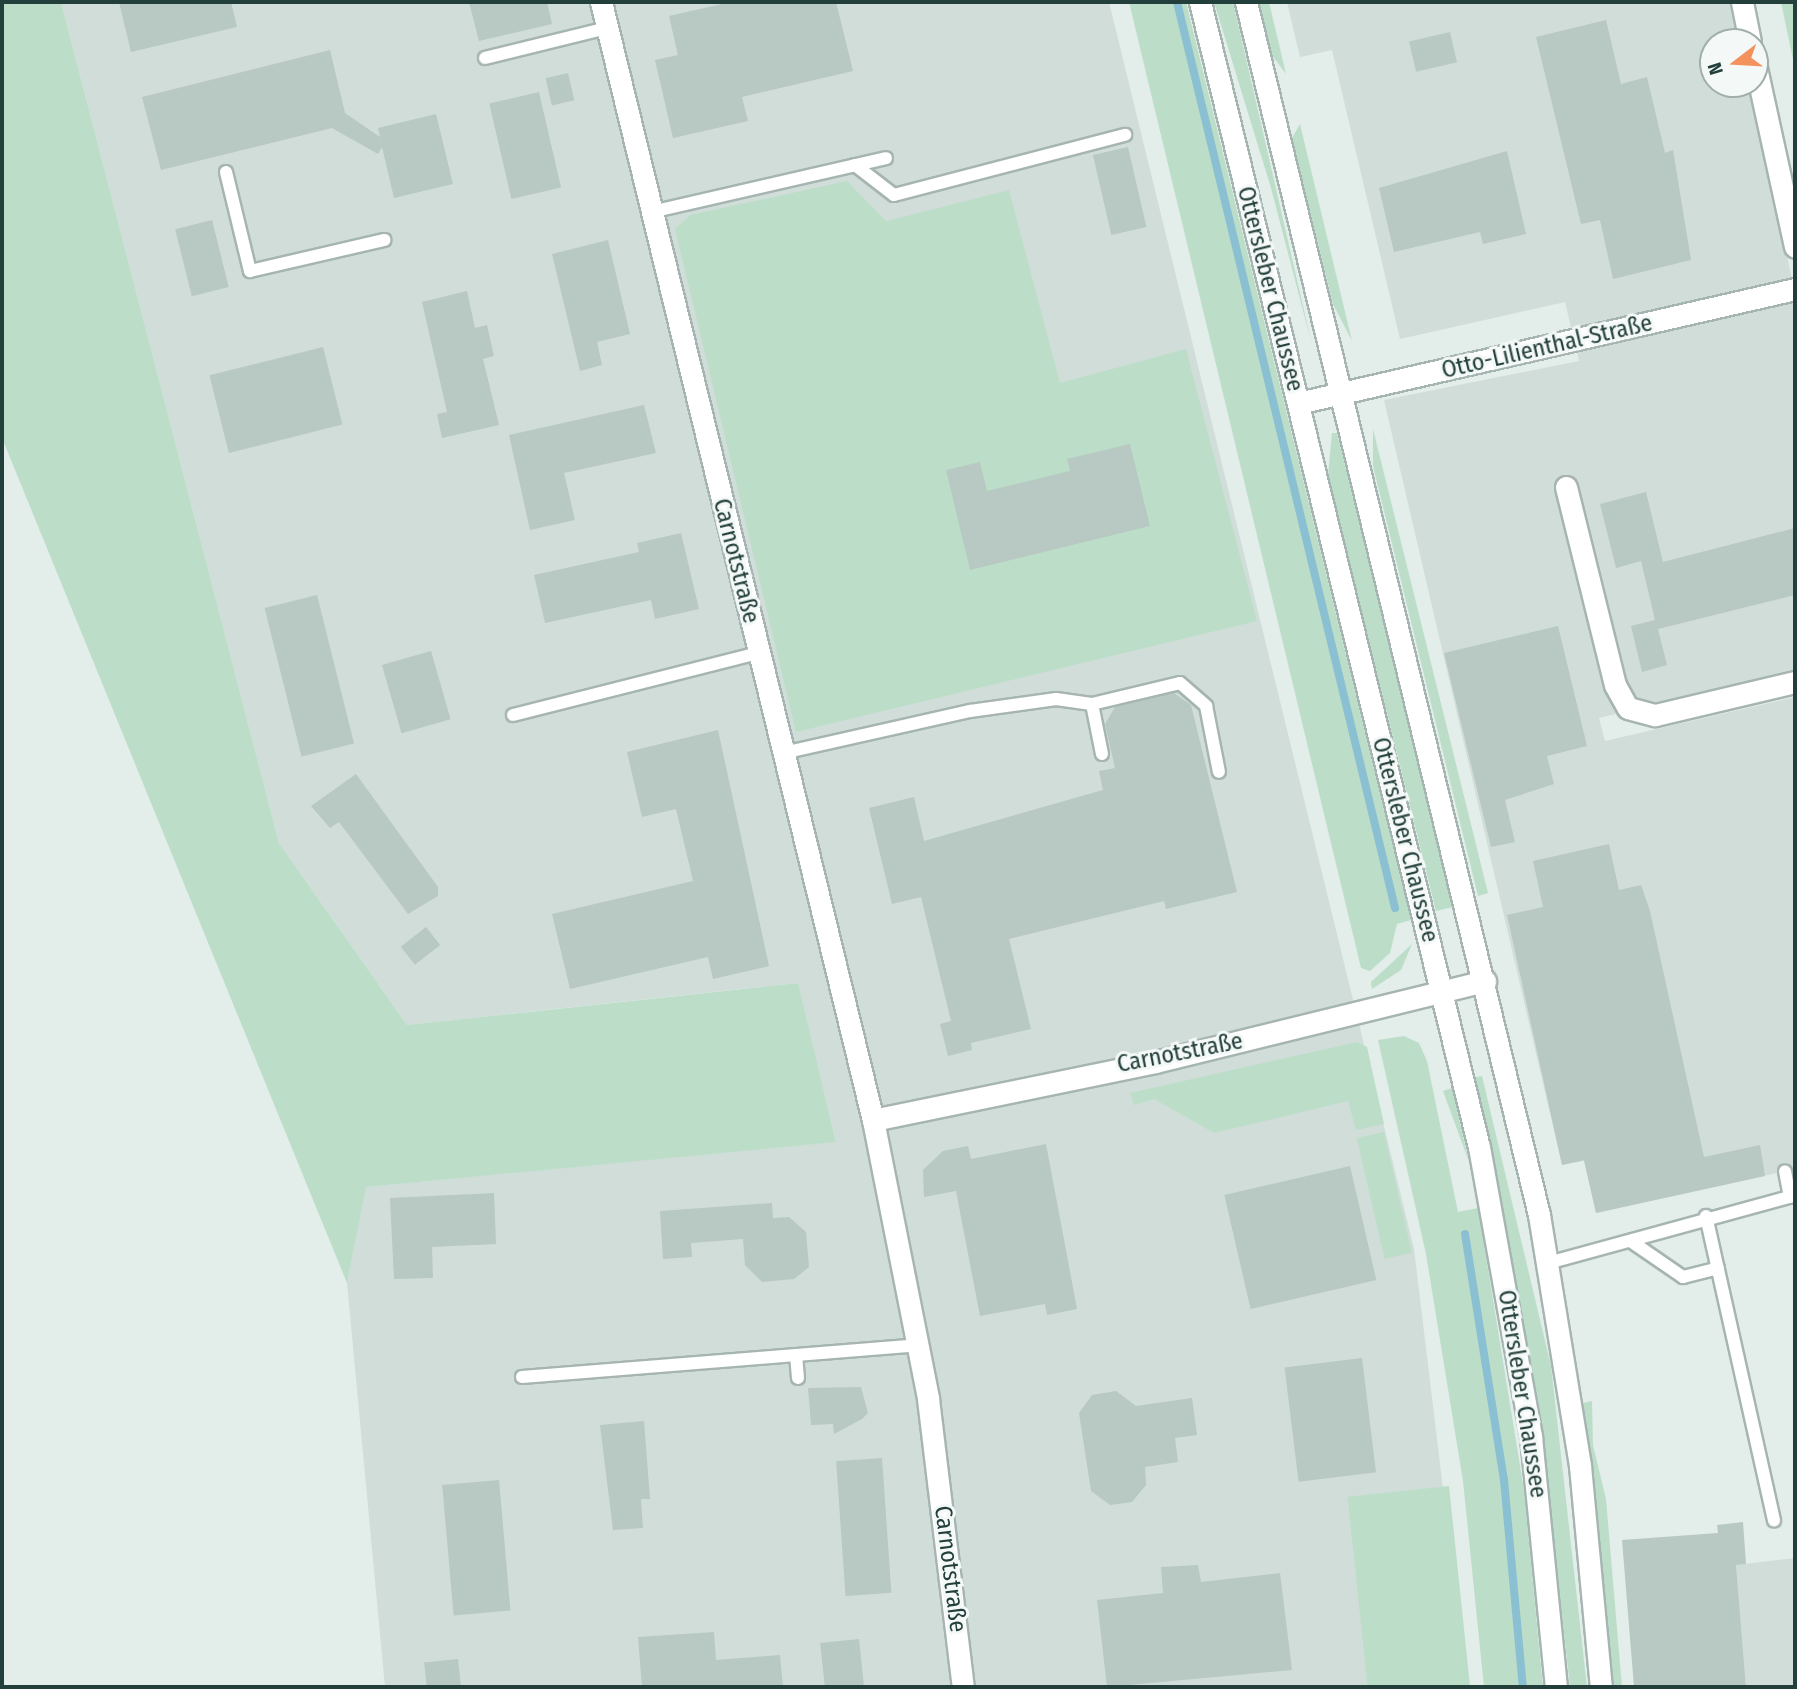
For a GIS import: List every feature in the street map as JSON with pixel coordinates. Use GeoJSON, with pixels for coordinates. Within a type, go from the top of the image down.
{"type":"FeatureCollection","features":[{"type":"Feature","properties":{"kind":"street","name":"Carnotstraße"},"geometry":{"type":"LineString","coordinates":[[601,2],[873,1120],[918,1345],[963,1687]]}},
{"type":"Feature","properties":{"kind":"street","name":"Ottersleber Chaussee"},"geometry":{"type":"LineString","coordinates":[[1200,2],[1442,992],[1516,1338],[1556,1687]]}},
{"type":"Feature","properties":{"kind":"street","name":"Ottersleber Chaussee"},"geometry":{"type":"LineString","coordinates":[[1246,2],[1485,981],[1548,1263],[1580,1466],[1601,1687]]}},
{"type":"Feature","properties":{"kind":"street"},"geometry":{"type":"LineString","coordinates":[[1742,2],[1748,28]]}},
{"type":"Feature","properties":{"kind":"street"},"geometry":{"type":"LineString","coordinates":[[1763,98],[1795,247]]}},
{"type":"Feature","properties":{"kind":"street","name":"Otto-Lilienthal-Straße"},"geometry":{"type":"LineString","coordinates":[[1298,403],[1795,289]]}},
{"type":"Feature","properties":{"kind":"street"},"geometry":{"type":"LineString","coordinates":[[1566,487],[1615,685],[1628,708],[1655,715],[1795,682]]}},
{"type":"Feature","properties":{"kind":"street","name":"Carnotstraße"},"geometry":{"type":"LineString","coordinates":[[873,1120],[1155,1062],[1485,981]]}},
{"type":"Feature","properties":{"kind":"lane"},"geometry":{"type":"LineString","coordinates":[[485,58],[607,28]]}},
{"type":"Feature","properties":{"kind":"lane"},"geometry":{"type":"LineString","coordinates":[[855,165],[894,195],[1125,135]]}},
{"type":"Feature","properties":{"kind":"lane"},"geometry":{"type":"LineString","coordinates":[[651,212],[886,158]]}},
{"type":"Feature","properties":{"kind":"lane"},"geometry":{"type":"LineString","coordinates":[[226,172],[250,271],[384,240]]}},
{"type":"Feature","properties":{"kind":"lane"},"geometry":{"type":"LineString","coordinates":[[513,715],[758,653]]}},
{"type":"Feature","properties":{"kind":"lane"},"geometry":{"type":"LineString","coordinates":[[783,753],[970,711],[1056,699],[1092,704],[1180,683],[1206,706],[1219,772]]}},
{"type":"Feature","properties":{"kind":"lane"},"geometry":{"type":"LineString","coordinates":[[1092,704],[1102,754]]}},
{"type":"Feature","properties":{"kind":"lane"},"geometry":{"type":"LineString","coordinates":[[1548,1263],[1632,1242],[1706,1216],[1793,1197],[1785,1171]]}},
{"type":"Feature","properties":{"kind":"lane"},"geometry":{"type":"LineString","coordinates":[[1706,1216],[1774,1521]]}},
{"type":"Feature","properties":{"kind":"lane"},"geometry":{"type":"LineString","coordinates":[[1632,1242],[1683,1277],[1718,1268]]}},
{"type":"Feature","properties":{"kind":"lane"},"geometry":{"type":"LineString","coordinates":[[522,1377],[918,1345]]}},
{"type":"Feature","properties":{"kind":"lane"},"geometry":{"type":"LineString","coordinates":[[796,1355],[797,1378]]}},
{"type":"Feature","properties":{"kind":"shaded area"},"geometry":{"type":"Polygon","coordinates":[[[61,2],[1109,2],[1414,1249],[1467,1687],[385,1687],[347,1283],[365,1187],[836,1141],[797,983],[407,1025],[279,843],[61,2]]]}},
{"type":"Feature","properties":{"kind":"shaded area"},"geometry":{"type":"Polygon","coordinates":[[[1287,2],[1731,2],[1737,28],[1699,28],[1699,98],[1752,98],[1795,293],[1795,669],[1599,718],[1605,741],[1795,697],[1795,1169],[1596,1213],[1584,1161],[1562,1165],[1384,400],[1579,361],[1565,302],[1400,339],[1332,50],[1300,57],[1287,2]]]}},
{"type":"Feature","properties":{"kind":"shaded area"},"geometry":{"type":"Polygon","coordinates":[[[1795,1558],[1795,1687],[1746,1687],[1736,1565],[1795,1558]]]}},
{"type":"Feature","properties":{"kind":"green space"},"geometry":{"type":"Polygon","coordinates":[[[2,2],[61,2],[279,843],[407,1025],[798,983],[836,1142],[366,1187],[347,1283],[2,438],[2,2]]]}},
{"type":"Feature","properties":{"kind":"green space"},"geometry":{"type":"Polygon","coordinates":[[[1129,2],[1186,2],[1411,920],[1397,924],[1390,953],[1370,971],[1361,968],[1129,2]]]}},
{"type":"Feature","properties":{"kind":"green space"},"geometry":{"type":"Polygon","coordinates":[[[1214,2],[1233,2],[1312,345],[1271,188],[1214,2]]]}},
{"type":"Feature","properties":{"kind":"green space"},"geometry":{"type":"Polygon","coordinates":[[[1258,2],[1269,2],[1286,74],[1271,54],[1258,2]]]}},
{"type":"Feature","properties":{"kind":"green space"},"geometry":{"type":"Polygon","coordinates":[[[1781,2],[1795,2],[1795,69],[1781,2]]]}},
{"type":"Feature","properties":{"kind":"green space"},"geometry":{"type":"Polygon","coordinates":[[[1300,124],[1352,341],[1333,304],[1292,138],[1300,124]]]}},
{"type":"Feature","properties":{"kind":"green space"},"geometry":{"type":"Polygon","coordinates":[[[847,181],[886,221],[1009,190],[1060,383],[1186,349],[1257,621],[796,732],[675,229],[690,215],[847,181]]]}},
{"type":"Feature","properties":{"kind":"green space"},"geometry":{"type":"Polygon","coordinates":[[[1373,429],[1488,893],[1478,896],[1373,466],[1373,429]]]}},
{"type":"Feature","properties":{"kind":"green space"},"geometry":{"type":"Polygon","coordinates":[[[1332,433],[1337,433],[1453,907],[1436,911],[1328,475],[1332,433]]]}},
{"type":"Feature","properties":{"kind":"green space"},"geometry":{"type":"Polygon","coordinates":[[[1412,944],[1401,970],[1372,989],[1371,982],[1412,944]]]}},
{"type":"Feature","properties":{"kind":"green space"},"geometry":{"type":"Polygon","coordinates":[[[1404,1036],[1419,1043],[1427,1061],[1458,1212],[1478,1208],[1524,1490],[1543,1687],[1484,1687],[1463,1481],[1426,1254],[1378,1040],[1404,1036]]]}},
{"type":"Feature","properties":{"kind":"green space"},"geometry":{"type":"Polygon","coordinates":[[[1357,1042],[1367,1047],[1384,1124],[1356,1130],[1348,1101],[1214,1133],[1154,1099],[1134,1105],[1130,1093],[1357,1042]]]}},
{"type":"Feature","properties":{"kind":"green space"},"geometry":{"type":"Polygon","coordinates":[[[1482,1076],[1551,1366],[1587,1687],[1570,1687],[1539,1405],[1475,1077],[1482,1076]]]}},
{"type":"Feature","properties":{"kind":"green space"},"geometry":{"type":"Polygon","coordinates":[[[1452,1088],[1469,1162],[1443,1091],[1452,1088]]]}},
{"type":"Feature","properties":{"kind":"green space"},"geometry":{"type":"Polygon","coordinates":[[[1384,1132],[1412,1253],[1385,1259],[1357,1138],[1384,1132]]]}},
{"type":"Feature","properties":{"kind":"green space"},"geometry":{"type":"Polygon","coordinates":[[[1592,1401],[1593,1445],[1606,1499],[1622,1687],[1613,1687],[1583,1403],[1592,1401]]]}},
{"type":"Feature","properties":{"kind":"green space"},"geometry":{"type":"Polygon","coordinates":[[[1449,1486],[1470,1687],[1368,1687],[1348,1497],[1449,1486]]]}},
{"type":"Feature","properties":{"kind":"building"},"geometry":{"type":"Polygon","coordinates":[[[119,2],[231,2],[237,27],[131,52],[119,2]]]}},
{"type":"Feature","properties":{"kind":"building"},"geometry":{"type":"Polygon","coordinates":[[[469,2],[547,2],[552,24],[479,41],[469,2]]]}},
{"type":"Feature","properties":{"kind":"building"},"geometry":{"type":"Polygon","coordinates":[[[731,2],[836,2],[853,71],[742,97],[748,121],[673,138],[655,60],[678,55],[669,16],[731,2]]]}},
{"type":"Feature","properties":{"kind":"building"},"geometry":{"type":"Polygon","coordinates":[[[1606,20],[1621,84],[1647,77],[1665,153],[1673,150],[1691,260],[1613,279],[1600,220],[1581,224],[1536,37],[1606,20]]]}},
{"type":"Feature","properties":{"kind":"building"},"geometry":{"type":"Polygon","coordinates":[[[1450,32],[1457,62],[1416,72],[1409,41],[1450,32]]]}},
{"type":"Feature","properties":{"kind":"building"},"geometry":{"type":"Polygon","coordinates":[[[330,50],[345,113],[380,137],[378,128],[436,114],[453,184],[394,198],[382,147],[378,154],[332,128],[161,170],[142,97],[330,50]]]}},
{"type":"Feature","properties":{"kind":"building"},"geometry":{"type":"Polygon","coordinates":[[[568,73],[574,100],[552,105],[546,78],[568,73]]]}},
{"type":"Feature","properties":{"kind":"building"},"geometry":{"type":"Polygon","coordinates":[[[539,92],[561,187],[511,199],[489,103],[539,92]]]}},
{"type":"Feature","properties":{"kind":"building"},"geometry":{"type":"Polygon","coordinates":[[[1128,147],[1146,227],[1111,235],[1093,155],[1128,147]]]}},
{"type":"Feature","properties":{"kind":"building"},"geometry":{"type":"Polygon","coordinates":[[[1507,151],[1526,234],[1483,244],[1480,232],[1394,252],[1379,188],[1507,151]]]}},
{"type":"Feature","properties":{"kind":"building"},"geometry":{"type":"Polygon","coordinates":[[[212,220],[229,287],[192,296],[175,229],[212,220]]]}},
{"type":"Feature","properties":{"kind":"building"},"geometry":{"type":"Polygon","coordinates":[[[608,240],[630,334],[597,342],[602,365],[580,371],[552,254],[608,240]]]}},
{"type":"Feature","properties":{"kind":"building"},"geometry":{"type":"Polygon","coordinates":[[[467,291],[475,328],[487,325],[494,356],[483,359],[499,425],[442,438],[437,414],[447,412],[422,302],[467,291]]]}},
{"type":"Feature","properties":{"kind":"building"},"geometry":{"type":"Polygon","coordinates":[[[323,347],[342,425],[229,453],[209,375],[323,347]]]}},
{"type":"Feature","properties":{"kind":"building"},"geometry":{"type":"Polygon","coordinates":[[[644,405],[656,453],[564,473],[575,520],[530,530],[509,435],[644,405]]]}},
{"type":"Feature","properties":{"kind":"building"},"geometry":{"type":"Polygon","coordinates":[[[1130,444],[1150,526],[970,570],[946,470],[980,462],[987,491],[1070,471],[1067,459],[1130,444]]]}},
{"type":"Feature","properties":{"kind":"building"},"geometry":{"type":"Polygon","coordinates":[[[1646,492],[1663,562],[1795,528],[1795,595],[1658,629],[1667,665],[1642,672],[1631,626],[1655,620],[1641,561],[1616,568],[1600,504],[1646,492]]]}},
{"type":"Feature","properties":{"kind":"building"},"geometry":{"type":"Polygon","coordinates":[[[681,533],[699,609],[655,619],[651,600],[545,623],[534,575],[639,552],[637,543],[681,533]]]}},
{"type":"Feature","properties":{"kind":"building"},"geometry":{"type":"Polygon","coordinates":[[[317,595],[354,743],[302,757],[265,608],[317,595]]]}},
{"type":"Feature","properties":{"kind":"building"},"geometry":{"type":"Polygon","coordinates":[[[1558,626],[1587,746],[1547,756],[1554,784],[1505,800],[1515,842],[1491,847],[1444,653],[1558,626]]]}},
{"type":"Feature","properties":{"kind":"building"},"geometry":{"type":"Polygon","coordinates":[[[431,651],[451,719],[402,733],[382,665],[431,651]]]}},
{"type":"Feature","properties":{"kind":"building"},"geometry":{"type":"Polygon","coordinates":[[[1174,693],[1191,705],[1237,892],[1166,909],[1164,901],[1009,939],[1031,1029],[971,1043],[972,1050],[948,1056],[940,1024],[951,1021],[921,897],[892,904],[869,808],[914,797],[924,841],[1103,790],[1099,771],[1115,768],[1105,724],[1115,707],[1174,693]]]}},
{"type":"Feature","properties":{"kind":"building"},"geometry":{"type":"Polygon","coordinates":[[[718,730],[769,966],[713,979],[708,957],[570,989],[552,914],[693,881],[676,809],[642,817],[627,752],[718,730]]]}},
{"type":"Feature","properties":{"kind":"building"},"geometry":{"type":"Polygon","coordinates":[[[356,774],[438,887],[438,896],[408,914],[339,822],[330,828],[311,806],[356,774]]]}},
{"type":"Feature","properties":{"kind":"building"},"geometry":{"type":"Polygon","coordinates":[[[1609,844],[1619,890],[1641,885],[1650,911],[1704,1157],[1760,1145],[1765,1176],[1596,1213],[1584,1160],[1562,1165],[1507,915],[1543,907],[1533,861],[1609,844]]]}},
{"type":"Feature","properties":{"kind":"building"},"geometry":{"type":"Polygon","coordinates":[[[426,927],[440,945],[415,965],[401,947],[426,927]]]}},
{"type":"Feature","properties":{"kind":"building"},"geometry":{"type":"Polygon","coordinates":[[[1046,1144],[1077,1309],[1047,1315],[1045,1304],[980,1316],[956,1191],[924,1197],[923,1170],[943,1151],[968,1146],[971,1159],[1046,1144]]]}},
{"type":"Feature","properties":{"kind":"building"},"geometry":{"type":"Polygon","coordinates":[[[1350,1166],[1376,1280],[1251,1309],[1224,1195],[1350,1166]]]}},
{"type":"Feature","properties":{"kind":"building"},"geometry":{"type":"Polygon","coordinates":[[[494,1193],[496,1244],[432,1247],[433,1278],[394,1279],[390,1198],[494,1193]]]}},
{"type":"Feature","properties":{"kind":"building"},"geometry":{"type":"Polygon","coordinates":[[[772,1203],[773,1218],[789,1217],[806,1232],[809,1267],[794,1279],[762,1282],[745,1265],[743,1239],[691,1243],[692,1257],[663,1259],[660,1211],[772,1203]]]}},
{"type":"Feature","properties":{"kind":"building"},"geometry":{"type":"Polygon","coordinates":[[[1362,1358],[1376,1472],[1299,1482],[1285,1368],[1362,1358]]]}},
{"type":"Feature","properties":{"kind":"building"},"geometry":{"type":"Polygon","coordinates":[[[861,1387],[868,1413],[862,1419],[834,1434],[833,1424],[811,1425],[808,1388],[861,1387]]]}},
{"type":"Feature","properties":{"kind":"building"},"geometry":{"type":"Polygon","coordinates":[[[1116,1391],[1136,1406],[1192,1398],[1197,1435],[1175,1438],[1178,1462],[1145,1467],[1146,1485],[1132,1502],[1110,1505],[1091,1491],[1079,1413],[1092,1395],[1116,1391]]]}},
{"type":"Feature","properties":{"kind":"building"},"geometry":{"type":"Polygon","coordinates":[[[644,1421],[650,1499],[641,1499],[643,1528],[613,1530],[600,1425],[644,1421]]]}},
{"type":"Feature","properties":{"kind":"building"},"geometry":{"type":"Polygon","coordinates":[[[882,1458],[891,1593],[846,1596],[836,1461],[882,1458]]]}},
{"type":"Feature","properties":{"kind":"building"},"geometry":{"type":"Polygon","coordinates":[[[499,1480],[510,1611],[454,1615],[442,1485],[499,1480]]]}},
{"type":"Feature","properties":{"kind":"building"},"geometry":{"type":"Polygon","coordinates":[[[1743,1522],[1746,1564],[1736,1565],[1746,1687],[1634,1687],[1622,1540],[1718,1533],[1717,1525],[1743,1522]]]}},
{"type":"Feature","properties":{"kind":"building"},"geometry":{"type":"Polygon","coordinates":[[[1198,1565],[1201,1582],[1280,1573],[1292,1670],[1107,1687],[1097,1600],[1163,1593],[1161,1567],[1198,1565]]]}},
{"type":"Feature","properties":{"kind":"building"},"geometry":{"type":"Polygon","coordinates":[[[714,1632],[716,1660],[780,1655],[783,1687],[642,1687],[638,1637],[714,1632]]]}},
{"type":"Feature","properties":{"kind":"building"},"geometry":{"type":"Polygon","coordinates":[[[859,1639],[864,1687],[825,1687],[820,1643],[859,1639]]]}},
{"type":"Feature","properties":{"kind":"building"},"geometry":{"type":"Polygon","coordinates":[[[458,1659],[461,1687],[427,1687],[424,1663],[458,1659]]]}},
{"type":"Feature","properties":{"kind":"waterway"},"geometry":{"type":"LineString","coordinates":[[1177,2],[1395,908]]}},
{"type":"Feature","properties":{"kind":"waterway"},"geometry":{"type":"LineString","coordinates":[[1465,1234],[1504,1480],[1523,1687]]}}]}
